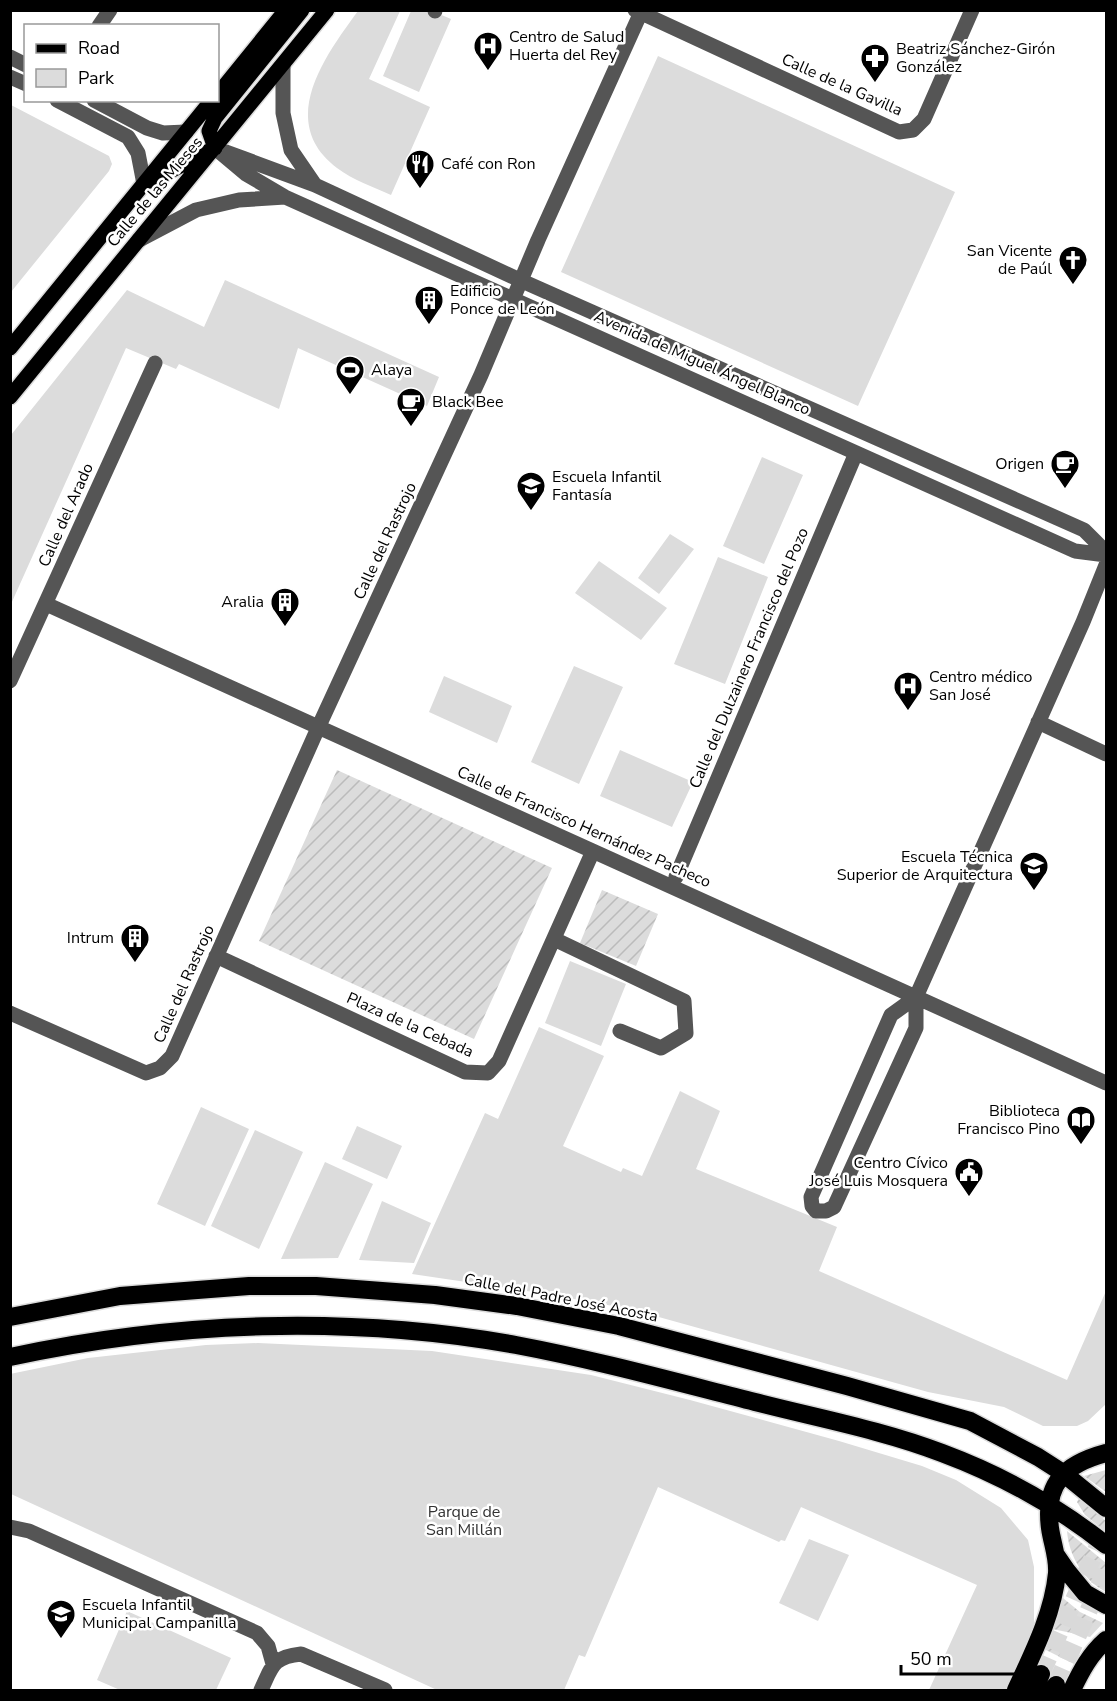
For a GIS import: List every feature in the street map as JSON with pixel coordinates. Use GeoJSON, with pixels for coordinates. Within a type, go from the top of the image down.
{"type":"FeatureCollection","features":[{"type":"Feature","properties":{"kind":"highway","name":"Calle del Padre José Acosta"},"geometry":{"type":"LineString","coordinates":[[10,1317],[120,1296],[249,1286],[316,1286],[435,1295],[517,1306],[619,1326],[970,1421],[1020,1446],[1063,1473],[1107,1508]]}},
{"type":"Feature","properties":{"kind":"highway"},"geometry":{"type":"LineString","coordinates":[[10,1357],[123,1337],[260,1325],[417,1332],[515,1345],[604,1364],[867,1430],[941,1453],[995,1476],[1048,1504],[1073,1518],[1107,1545]]}},
{"type":"Feature","properties":{"kind":"highway"},"geometry":{"type":"LineString","coordinates":[[1016,1690],[1048,1616],[1056,1573],[1056,1555],[1050,1530],[1048,1504],[1063,1473],[1085,1459],[1107,1453]]}},
{"type":"Feature","properties":{"kind":"highway"},"geometry":{"type":"LineString","coordinates":[[1056,1555],[1085,1593],[1107,1605]]}},
{"type":"Feature","properties":{"kind":"highway"},"geometry":{"type":"LineString","coordinates":[[1051,1686],[1083,1668],[1096,1648],[1107,1640]]}},
{"type":"Feature","properties":{"kind":"main road"},"geometry":{"type":"LineString","coordinates":[[219,93],[286,10]]}},
{"type":"Feature","properties":{"kind":"main road"},"geometry":{"type":"LineString","coordinates":[[144,184],[215,148],[208,131],[215,118],[302,10]]}},
{"type":"Feature","properties":{"kind":"main road","name":"Calle de las Mieses"},"geometry":{"type":"LineString","coordinates":[[10,397],[327,10]]}},
{"type":"Feature","properties":{"kind":"main road","name":"Calle de las Mieses"},"geometry":{"type":"LineString","coordinates":[[10,348],[210,102]]}},
{"type":"Feature","properties":{"kind":"street"},"geometry":{"type":"LineString","coordinates":[[100,24],[110,10]]}},
{"type":"Feature","properties":{"kind":"street","name":"Calle de la Gavilla"},"geometry":{"type":"LineString","coordinates":[[639,11],[899,132],[913,130],[924,118],[972,10]]}},
{"type":"Feature","properties":{"kind":"street","name":"Calle del Rastrojo"},"geometry":{"type":"LineString","coordinates":[[10,1013],[146,1073],[160,1068],[172,1056],[318,728],[515,299],[542,231],[639,11]]}},
{"type":"Feature","properties":{"kind":"street"},"geometry":{"type":"LineString","coordinates":[[10,57],[24,64]]}},
{"type":"Feature","properties":{"kind":"street"},"geometry":{"type":"LineString","coordinates":[[283,64],[283,113],[291,150],[315,185]]}},
{"type":"Feature","properties":{"kind":"street"},"geometry":{"type":"LineString","coordinates":[[10,77],[24,83]]}},
{"type":"Feature","properties":{"kind":"street"},"geometry":{"type":"LineString","coordinates":[[61,102],[128,137],[138,153],[144,184]]}},
{"type":"Feature","properties":{"kind":"street"},"geometry":{"type":"LineString","coordinates":[[98,102],[147,128],[163,133],[186,132]]}},
{"type":"Feature","properties":{"kind":"street","name":"Avenida de Miguel Ángel Blanco"},"geometry":{"type":"LineString","coordinates":[[215,148],[315,185],[522,281],[1083,530],[1107,554]]}},
{"type":"Feature","properties":{"kind":"street","name":"Avenida de Miguel Ángel Blanco"},"geometry":{"type":"LineString","coordinates":[[215,148],[246,174],[285,197],[1075,551],[1107,554]]}},
{"type":"Feature","properties":{"kind":"street","name":"Avenida de Miguel Ángel Blanco"},"geometry":{"type":"LineString","coordinates":[[139,240],[196,210],[239,200],[285,197]]}},
{"type":"Feature","properties":{"kind":"street","name":"Calle del Arado"},"geometry":{"type":"LineString","coordinates":[[10,681],[154,363]]}},
{"type":"Feature","properties":{"kind":"street","name":"Calle del Dulzainero Francisco del Pozo"},"geometry":{"type":"LineString","coordinates":[[676,877],[856,453]]}},
{"type":"Feature","properties":{"kind":"street"},"geometry":{"type":"LineString","coordinates":[[916,997],[891,1016],[811,1197],[812,1206],[816,1211],[826,1211],[834,1207],[916,1028],[916,997],[1107,565]]}},
{"type":"Feature","properties":{"kind":"street","name":"Calle de Francisco Hernández Pacheco"},"geometry":{"type":"LineString","coordinates":[[46,604],[1107,1083]]}},
{"type":"Feature","properties":{"kind":"street"},"geometry":{"type":"LineString","coordinates":[[1038,722],[1107,754]]}},
{"type":"Feature","properties":{"kind":"street","name":"Plaza de la Cebada"},"geometry":{"type":"LineString","coordinates":[[216,956],[465,1072],[488,1073],[499,1061],[593,851]]}},
{"type":"Feature","properties":{"kind":"street"},"geometry":{"type":"LineString","coordinates":[[554,939],[684,1001],[686,1033],[661,1048],[620,1031]]}},
{"type":"Feature","properties":{"kind":"street"},"geometry":{"type":"LineString","coordinates":[[10,1527],[29,1531],[257,1633],[268,1646],[273,1664]]}},
{"type":"Feature","properties":{"kind":"street"},"geometry":{"type":"LineString","coordinates":[[261,1690],[273,1664],[286,1656],[301,1654],[385,1690]]}},
{"type":"Feature","properties":{"kind":"green space"},"geometry":{"type":"Polygon","coordinates":[[[358,11],[400,11],[369,79],[430,107],[391,195],[356,180],[337,168],[319,150],[310,130],[308,110],[312,89],[332,48],[358,11]]]}},
{"type":"Feature","properties":{"kind":"green space"},"geometry":{"type":"Polygon","coordinates":[[[411,11],[432,11],[451,19],[419,92],[383,76],[411,11]]]}},
{"type":"Feature","properties":{"kind":"green space"},"geometry":{"type":"Polygon","coordinates":[[[658,56],[955,192],[858,406],[561,272],[658,56]]]}},
{"type":"Feature","properties":{"kind":"green space"},"geometry":{"type":"Polygon","coordinates":[[[11,105],[109,156],[112,164],[109,171],[11,292],[11,105]]]}},
{"type":"Feature","properties":{"kind":"green space"},"geometry":{"type":"Polygon","coordinates":[[[225,280],[439,377],[427,406],[298,348],[279,409],[179,364],[176,369],[126,348],[11,604],[11,435],[127,290],[204,327],[225,280]]]}},
{"type":"Feature","properties":{"kind":"green space"},"geometry":{"type":"Polygon","coordinates":[[[762,457],[803,475],[764,564],[723,546],[762,457]]]}},
{"type":"Feature","properties":{"kind":"green space"},"geometry":{"type":"Polygon","coordinates":[[[670,534],[694,549],[659,594],[638,578],[670,534]]]}},
{"type":"Feature","properties":{"kind":"green space"},"geometry":{"type":"Polygon","coordinates":[[[718,557],[768,577],[725,684],[674,664],[718,557]]]}},
{"type":"Feature","properties":{"kind":"green space"},"geometry":{"type":"Polygon","coordinates":[[[599,561],[667,608],[641,640],[575,593],[599,561]]]}},
{"type":"Feature","properties":{"kind":"green space"},"geometry":{"type":"Polygon","coordinates":[[[574,666],[623,687],[579,784],[531,762],[574,666]]]}},
{"type":"Feature","properties":{"kind":"green space"},"geometry":{"type":"Polygon","coordinates":[[[444,676],[512,706],[497,743],[429,712],[444,676]]]}},
{"type":"Feature","properties":{"kind":"green space"},"geometry":{"type":"Polygon","coordinates":[[[620,750],[693,782],[672,827],[600,796],[620,750]]]}},
{"type":"Feature","properties":{"kind":"green space"},"geometry":{"type":"Polygon","coordinates":[[[337,770],[552,868],[474,1039],[259,941],[337,770]]]}},
{"type":"Feature","properties":{"kind":"green space"},"geometry":{"type":"Polygon","coordinates":[[[602,890],[658,914],[636,966],[580,943],[602,890]]]}},
{"type":"Feature","properties":{"kind":"green space"},"geometry":{"type":"Polygon","coordinates":[[[570,961],[626,984],[601,1046],[545,1023],[570,961]]]}},
{"type":"Feature","properties":{"kind":"green space"},"geometry":{"type":"Polygon","coordinates":[[[539,1027],[604,1056],[563,1146],[621,1172],[623,1168],[642,1176],[680,1091],[720,1111],[696,1169],[837,1227],[819,1271],[1067,1380],[1106,1291],[1106,1404],[1088,1421],[1077,1426],[1043,1426],[1004,1407],[928,1392],[630,1309],[412,1274],[485,1113],[498,1119],[539,1027]]]}},
{"type":"Feature","properties":{"kind":"green space"},"geometry":{"type":"Polygon","coordinates":[[[201,1107],[249,1129],[205,1226],[157,1204],[201,1107]]]}},
{"type":"Feature","properties":{"kind":"green space"},"geometry":{"type":"Polygon","coordinates":[[[357,1126],[402,1146],[387,1179],[342,1159],[357,1126]]]}},
{"type":"Feature","properties":{"kind":"green space"},"geometry":{"type":"Polygon","coordinates":[[[255,1130],[303,1152],[259,1249],[211,1226],[255,1130]]]}},
{"type":"Feature","properties":{"kind":"green space"},"geometry":{"type":"Polygon","coordinates":[[[325,1162],[373,1184],[338,1258],[281,1259],[325,1162]]]}},
{"type":"Feature","properties":{"kind":"green space"},"geometry":{"type":"Polygon","coordinates":[[[382,1201],[431,1223],[414,1263],[359,1260],[382,1201]]]}},
{"type":"Feature","properties":{"kind":"green space","name":"Parque de San Millán"},"geometry":{"type":"Polygon","coordinates":[[[258,1343],[432,1351],[591,1375],[690,1400],[922,1466],[956,1480],[1001,1508],[1028,1540],[1034,1567],[1034,1630],[1007,1690],[929,1690],[977,1585],[801,1507],[785,1541],[779,1542],[658,1487],[585,1657],[579,1655],[564,1690],[437,1690],[11,1494],[10,1374],[88,1358],[206,1345],[258,1343]]]}},
{"type":"Feature","properties":{"kind":"green space"},"geometry":{"type":"Polygon","coordinates":[[[1106,1470],[1106,1492],[1084,1476],[1106,1470]]]}},
{"type":"Feature","properties":{"kind":"green space"},"geometry":{"type":"Polygon","coordinates":[[[1079,1498],[1106,1521],[1106,1532],[1085,1515],[1077,1502],[1079,1498]]]}},
{"type":"Feature","properties":{"kind":"green space"},"geometry":{"type":"Polygon","coordinates":[[[1067,1531],[1106,1563],[1106,1592],[1084,1574],[1074,1558],[1067,1531]]]}},
{"type":"Feature","properties":{"kind":"green space"},"geometry":{"type":"Polygon","coordinates":[[[809,1539],[849,1555],[818,1621],[779,1603],[809,1539]]]}},
{"type":"Feature","properties":{"kind":"green space"},"geometry":{"type":"Polygon","coordinates":[[[1063,1598],[1080,1612],[1103,1623],[1090,1637],[1048,1628],[1063,1598]]]}},
{"type":"Feature","properties":{"kind":"green space"},"geometry":{"type":"Polygon","coordinates":[[[127,1611],[231,1658],[216,1690],[120,1690],[97,1680],[127,1611]]]}},
{"type":"Feature","properties":{"kind":"green space"},"geometry":{"type":"Polygon","coordinates":[[[1043,1641],[1081,1650],[1074,1664],[1040,1647],[1043,1641]]]}},
{"type":"Feature","properties":{"kind":"tunnel"},"geometry":{"type":"LineString","coordinates":[[1041,1674],[1106,1528]]}},
{"type":"Feature","properties":{"kind":"tunnel"},"geometry":{"type":"LineString","coordinates":[[1056,1685],[1106,1571]]}},
{"type":"Feature","properties":{"kind":"place","name":"Centro de Salud Huerta del Rey"},"geometry":{"type":"Point","coordinates":[488,72]}},
{"type":"Feature","properties":{"kind":"place","name":"Beatriz Sánchez-Girón González"},"geometry":{"type":"Point","coordinates":[875,84]}},
{"type":"Feature","properties":{"kind":"place","name":"Café con Ron"},"geometry":{"type":"Point","coordinates":[420,190]}},
{"type":"Feature","properties":{"kind":"place","name":"San Vicente de Paúl"},"geometry":{"type":"Point","coordinates":[1073,286]}},
{"type":"Feature","properties":{"kind":"place","name":"Edificio Ponce de León"},"geometry":{"type":"Point","coordinates":[429,326]}},
{"type":"Feature","properties":{"kind":"place","name":"Alaya"},"geometry":{"type":"Point","coordinates":[350,396]}},
{"type":"Feature","properties":{"kind":"place","name":"Black Bee"},"geometry":{"type":"Point","coordinates":[411,428]}},
{"type":"Feature","properties":{"kind":"place","name":"Origen"},"geometry":{"type":"Point","coordinates":[1065,490]}},
{"type":"Feature","properties":{"kind":"place","name":"Escuela Infantil Fantasía"},"geometry":{"type":"Point","coordinates":[531,512]}},
{"type":"Feature","properties":{"kind":"place","name":"Aralia"},"geometry":{"type":"Point","coordinates":[285,628]}},
{"type":"Feature","properties":{"kind":"place","name":"Centro médico San José"},"geometry":{"type":"Point","coordinates":[908,712]}},
{"type":"Feature","properties":{"kind":"place","name":"Escuela Técnica Superior de Arquitectura"},"geometry":{"type":"Point","coordinates":[1034,892]}},
{"type":"Feature","properties":{"kind":"place","name":"Intrum"},"geometry":{"type":"Point","coordinates":[135,964]}},
{"type":"Feature","properties":{"kind":"place","name":"Biblioteca Francisco Pino"},"geometry":{"type":"Point","coordinates":[1081,1146]}},
{"type":"Feature","properties":{"kind":"place","name":"Centro Cívico José Luis Mosquera"},"geometry":{"type":"Point","coordinates":[969,1198]}},
{"type":"Feature","properties":{"kind":"place","name":"Escuela Infantil Municipal Campanilla"},"geometry":{"type":"Point","coordinates":[61,1640]}}]}
